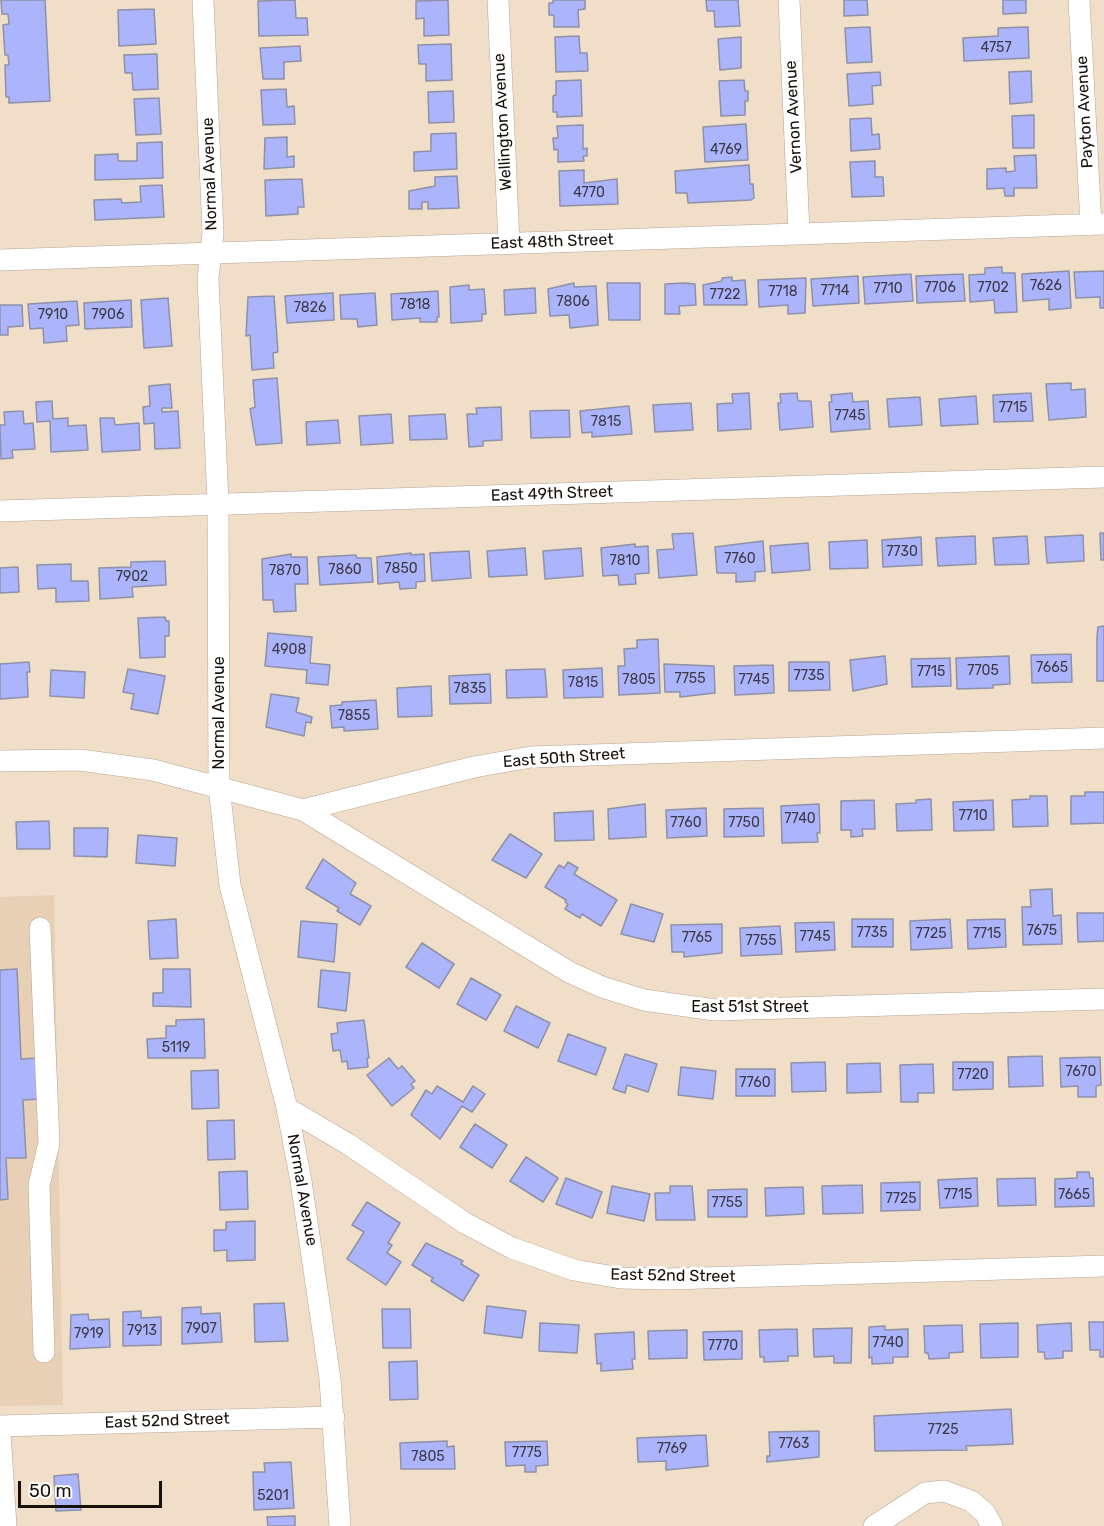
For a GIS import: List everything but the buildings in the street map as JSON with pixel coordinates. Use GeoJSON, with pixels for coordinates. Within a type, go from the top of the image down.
{"type":"FeatureCollection","features":[{"type":"Feature","properties":{"kind":"street","name":"Normal Avenue"},"geometry":{"type":"LineString","coordinates":[[203,0],[213,233],[208,278],[218,503],[219,787],[230,885],[287,1108],[314,1262],[334,1417],[340,1526]]}},
{"type":"Feature","properties":{"kind":"street","name":"Wellington Avenue"},"geometry":{"type":"LineString","coordinates":[[498,0],[509,243]]}},
{"type":"Feature","properties":{"kind":"street","name":"Vernon Avenue"},"geometry":{"type":"LineString","coordinates":[[789,0],[799,233]]}},
{"type":"Feature","properties":{"kind":"street","name":"Payton Avenue"},"geometry":{"type":"LineString","coordinates":[[1079,0],[1097,225]]}},
{"type":"Feature","properties":{"kind":"street","name":"East 48th Street"},"geometry":{"type":"LineString","coordinates":[[0,260],[1097,225]]}},
{"type":"Feature","properties":{"kind":"street","name":"East 49th Street"},"geometry":{"type":"LineString","coordinates":[[0,512],[218,503],[1104,477]]}},
{"type":"Feature","properties":{"kind":"street","name":"East 50th Street"},"geometry":{"type":"LineString","coordinates":[[0,761],[80,760],[153,770],[303,810],[474,767],[531,757],[1104,738]]}},
{"type":"Feature","properties":{"kind":"street","name":"East 51st Street"},"geometry":{"type":"LineString","coordinates":[[303,810],[569,972],[602,987],[644,1000],[714,1010],[1104,999]]}},
{"type":"Feature","properties":{"kind":"street"},"geometry":{"type":"LineString","coordinates":[[40,928],[49,1143],[39,1185],[44,1353]]}},
{"type":"Feature","properties":{"kind":"street","name":"East 52nd Street"},"geometry":{"type":"LineString","coordinates":[[287,1108],[348,1144],[465,1223],[512,1248],[574,1270],[621,1278],[668,1279],[1104,1266]]}},
{"type":"Feature","properties":{"kind":"street","name":"East 52nd Street"},"geometry":{"type":"LineString","coordinates":[[0,1426],[334,1417]]}},
{"type":"Feature","properties":{"kind":"street"},"geometry":{"type":"LineString","coordinates":[[0,1432],[6,1526]]}},
{"type":"Feature","properties":{"kind":"street"},"geometry":{"type":"LineString","coordinates":[[874,1526],[925,1493],[944,1491],[971,1501],[985,1513],[992,1526]]}},
{"type":"Feature","properties":{"kind":"shaded area"},"geometry":{"type":"Polygon","coordinates":[[[54,895],[63,1405],[0,1406],[0,897],[54,895]]]}}]}
